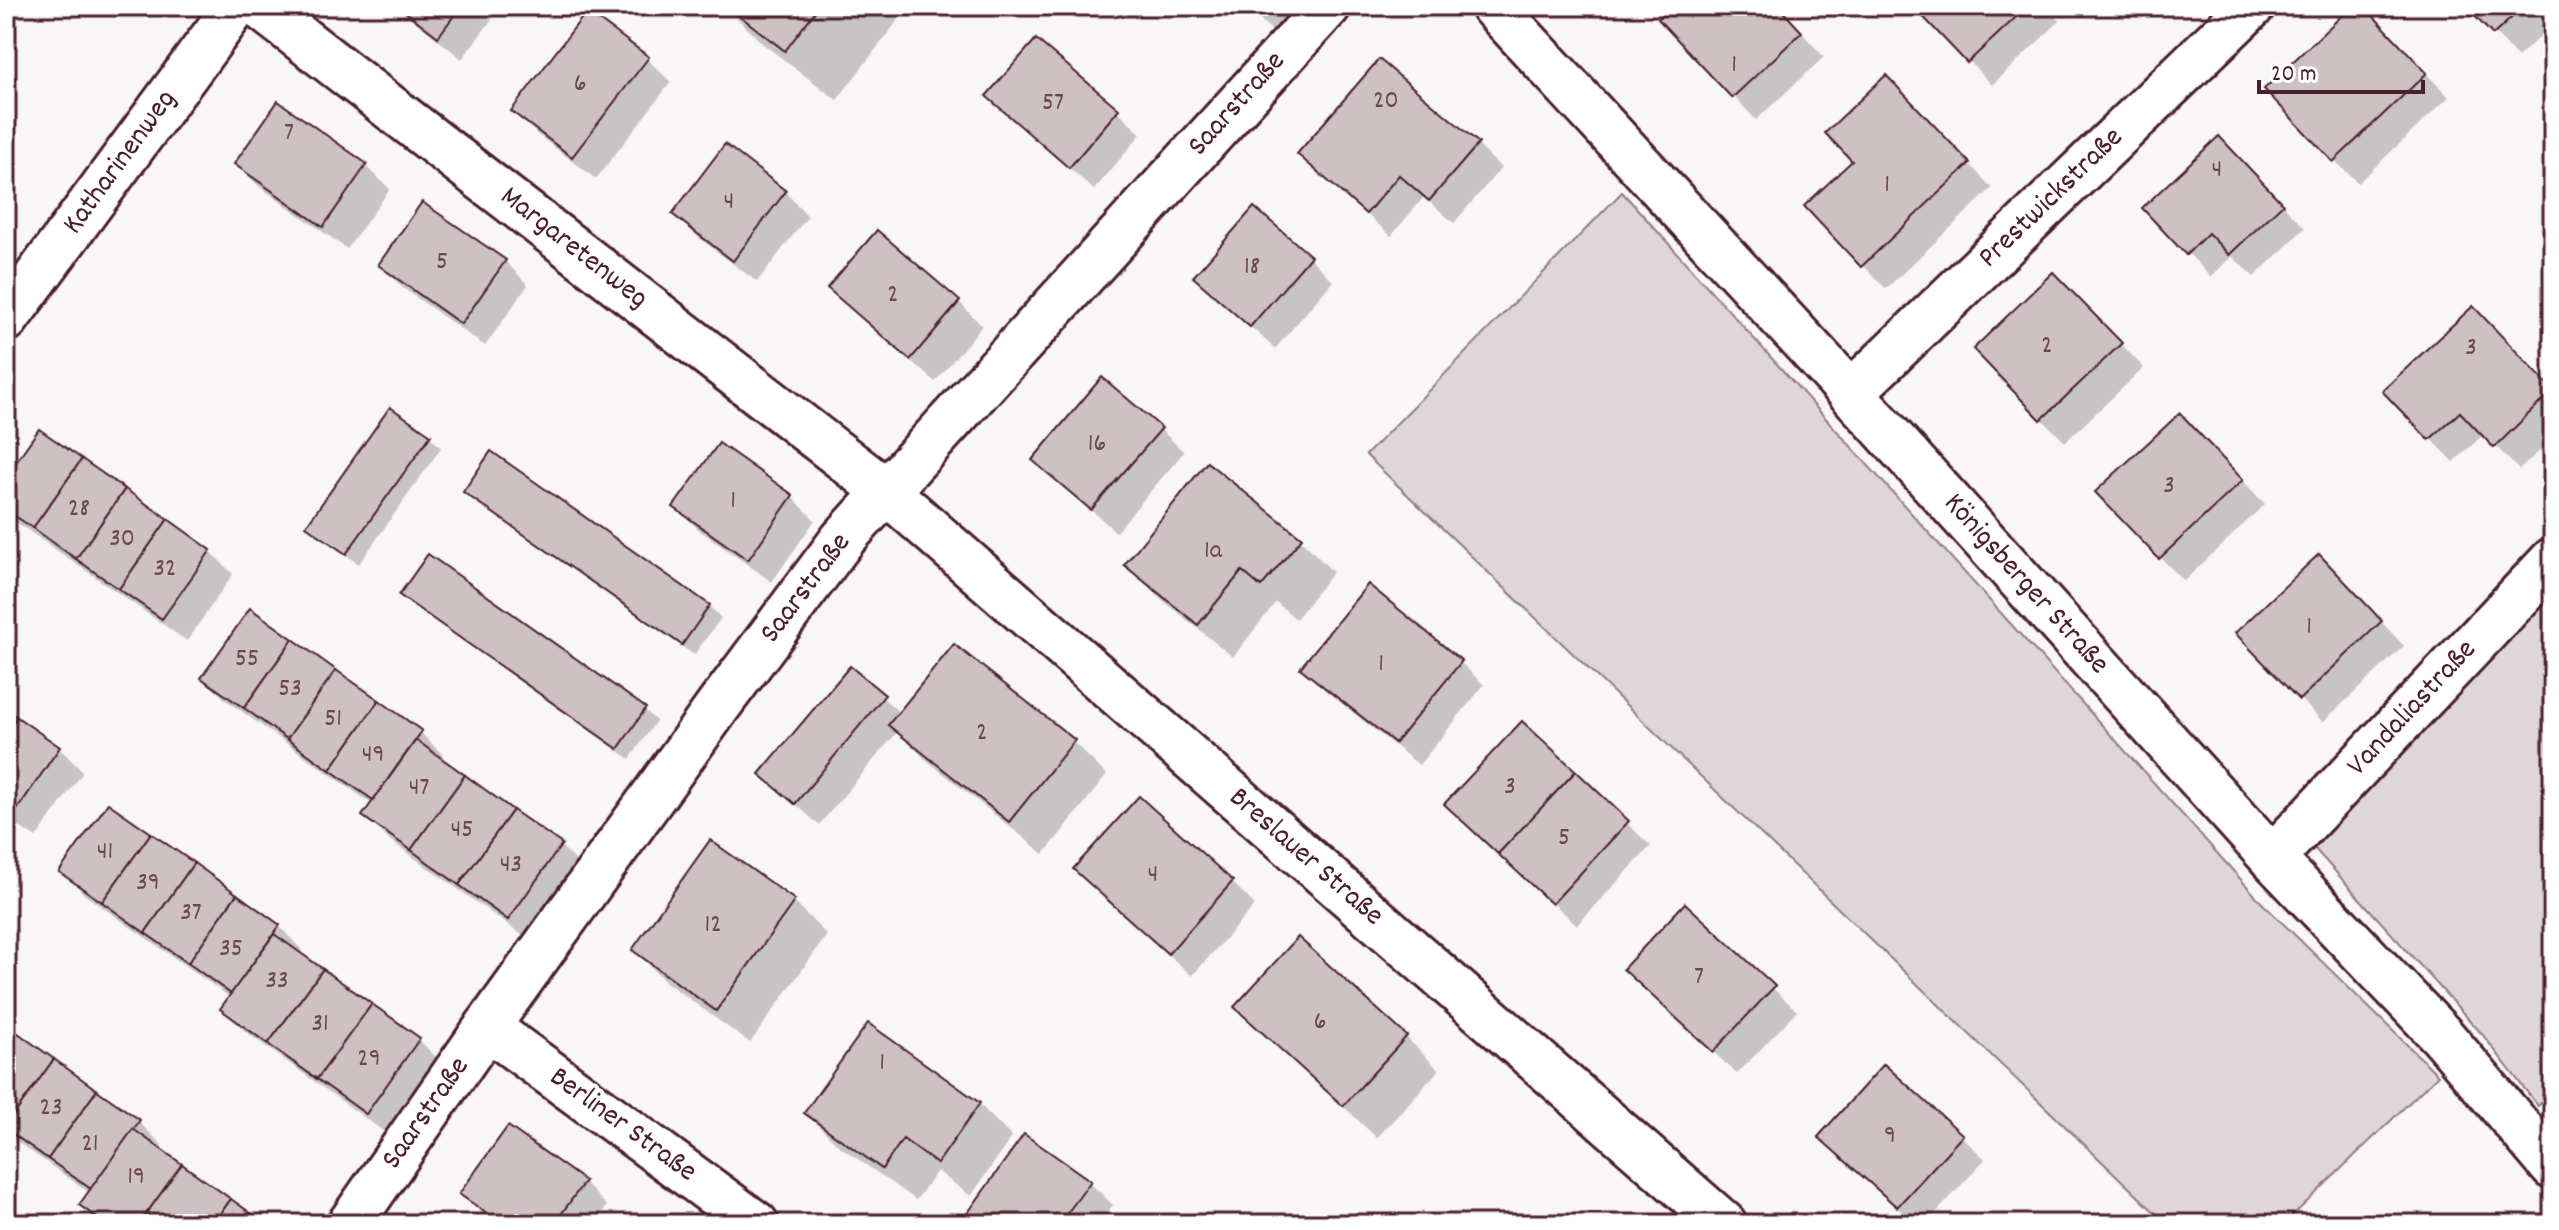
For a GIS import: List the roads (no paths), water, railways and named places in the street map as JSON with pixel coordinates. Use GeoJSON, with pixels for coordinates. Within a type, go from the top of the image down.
{"type":"FeatureCollection","features":[{"type":"Feature","properties":{"kind":"street","name":"Katharinenweg"},"geometry":{"type":"LineString","coordinates":[[6,319],[236,6]]}},
{"type":"Feature","properties":{"kind":"street","name":"Margaretenweg"},"geometry":{"type":"LineString","coordinates":[[259,6],[887,492]]}},
{"type":"Feature","properties":{"kind":"street","name":"Saarstraße"},"geometry":{"type":"LineString","coordinates":[[350,1224],[487,1027],[843,539],[1328,6]]}},
{"type":"Feature","properties":{"kind":"street","name":"Königsberger Straße"},"geometry":{"type":"LineString","coordinates":[[1493,6],[1851,393],[2272,858],[2442,1036],[2553,1167]]}},
{"type":"Feature","properties":{"kind":"street","name":"Prestwickstraße"},"geometry":{"type":"LineString","coordinates":[[1851,393],[2252,6]]}},
{"type":"Feature","properties":{"kind":"street","name":"Breslauer Straße"},"geometry":{"type":"LineString","coordinates":[[887,492],[1724,1224]]}},
{"type":"Feature","properties":{"kind":"street","name":"Vandaliastraße"},"geometry":{"type":"LineString","coordinates":[[2272,858],[2553,560]]}},
{"type":"Feature","properties":{"kind":"street","name":"Berliner Straße"},"geometry":{"type":"LineString","coordinates":[[487,1027],[756,1224]]}}]}
